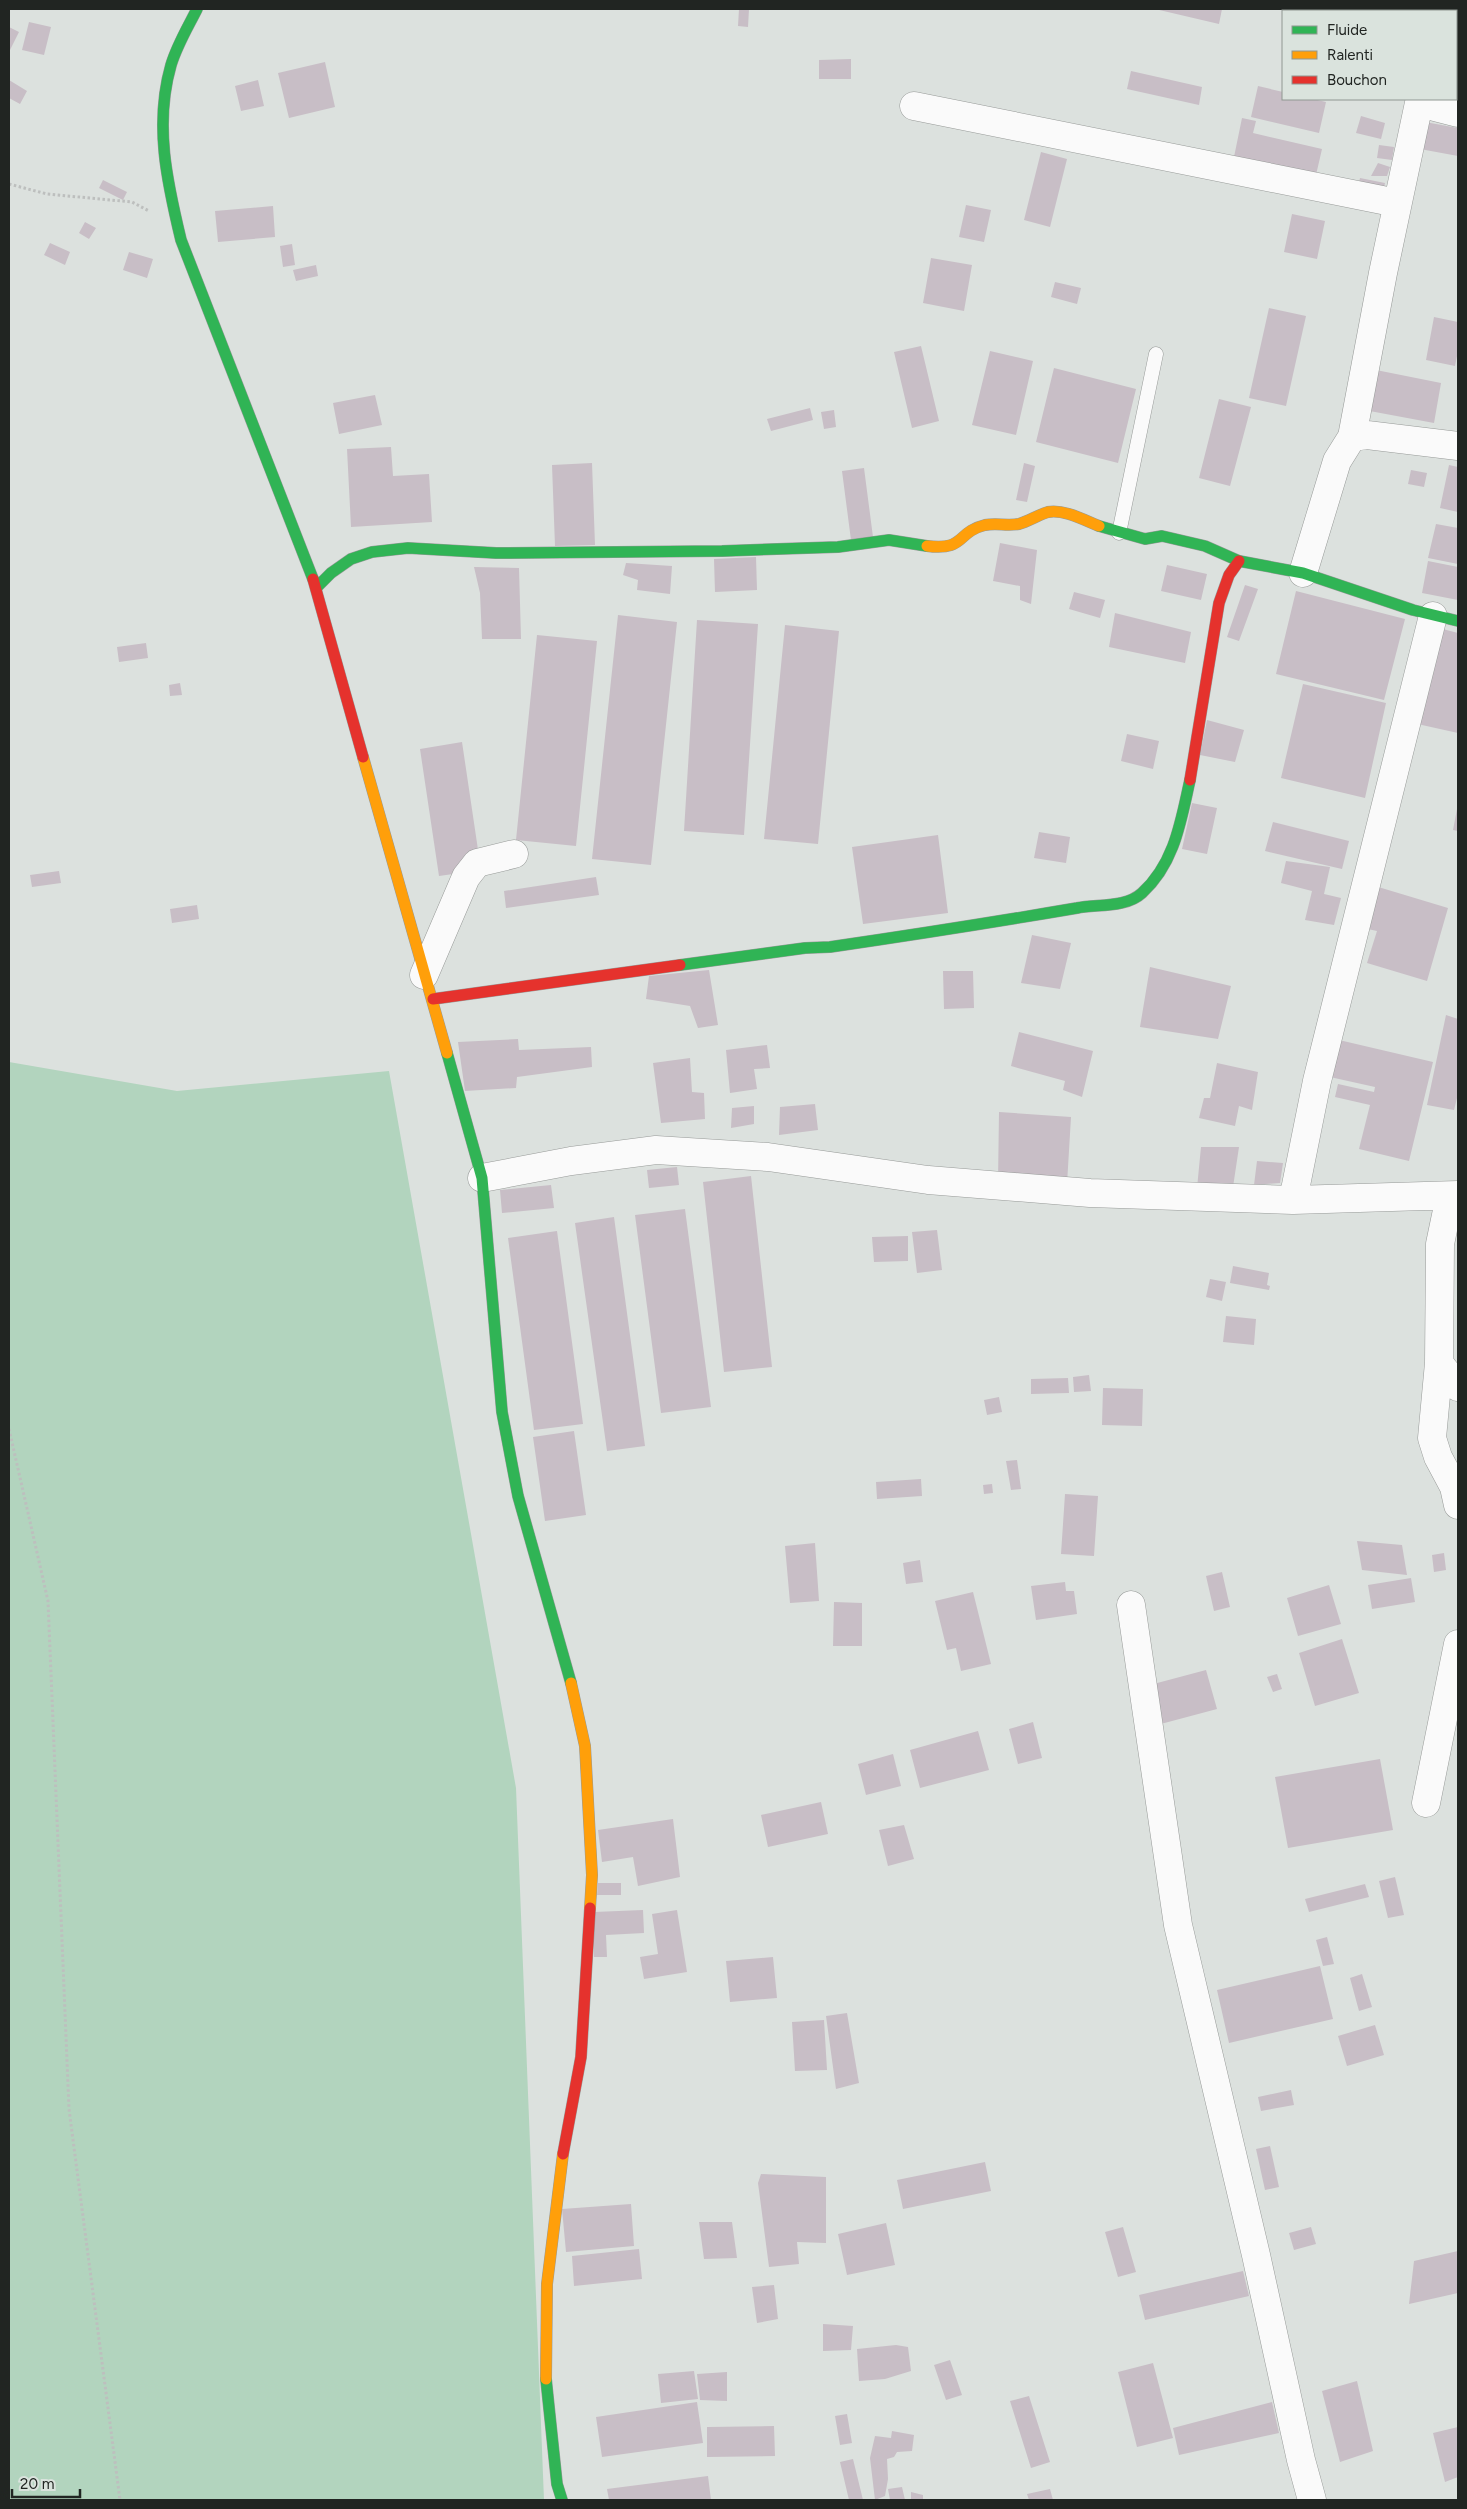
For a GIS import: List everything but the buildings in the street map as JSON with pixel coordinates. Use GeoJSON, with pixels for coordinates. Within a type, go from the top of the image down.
{"type":"FeatureCollection","features":[{"type":"Feature","properties":{"kind":"street"},"geometry":{"type":"LineString","coordinates":[[197,9],[172,65],[163,110],[162,155],[181,240],[316,588],[482,1178],[502,1412],[518,1496],[577,1702],[585,1746],[592,1874],[581,2057],[558,2178],[547,2284],[546,2392],[557,2484],[562,2500]]}},
{"type":"Feature","properties":{"kind":"street"},"geometry":{"type":"LineString","coordinates":[[1303,573],[1337,461],[1352,437],[1397,203],[1419,103],[1458,113]]}},
{"type":"Feature","properties":{"kind":"street"},"geometry":{"type":"LineString","coordinates":[[914,106],[1397,203]]}},
{"type":"Feature","properties":{"kind":"street"},"geometry":{"type":"LineString","coordinates":[[1352,437],[1367,435],[1458,446]]}},
{"type":"Feature","properties":{"kind":"street"},"geometry":{"type":"LineString","coordinates":[[316,588],[331,573],[351,559],[372,552],[408,548],[496,554],[838,547],[889,540],[943,548],[953,546],[972,531],[985,525],[1018,524],[1049,512],[1064,513],[1120,533],[1144,539],[1162,536],[1205,546],[1240,561],[1303,573],[1446,619],[1317,1081],[1293,1200]]}},
{"type":"Feature","properties":{"kind":"street"},"geometry":{"type":"LineString","coordinates":[[429,986],[889,939],[1087,906],[1116,904],[1141,894],[1161,871],[1176,841],[1190,778],[1219,603],[1229,575],[1240,561]]}},
{"type":"Feature","properties":{"kind":"street"},"geometry":{"type":"LineString","coordinates":[[429,986],[466,877],[477,863],[514,854]]}},
{"type":"Feature","properties":{"kind":"street"},"geometry":{"type":"LineString","coordinates":[[482,1178],[571,1161],[656,1150],[768,1157],[928,1180],[1090,1193],[1293,1200],[1454,1196],[1440,1244],[1439,1363],[1432,1438],[1438,1457],[1457,1493]]}},
{"type":"Feature","properties":{"kind":"street"},"geometry":{"type":"LineString","coordinates":[[1439,1363],[1458,1387]]}},
{"type":"Feature","properties":{"kind":"street"},"geometry":{"type":"LineString","coordinates":[[1131,1605],[1178,1925],[1256,2255],[1300,2460],[1312,2500]]}},
{"type":"Feature","properties":{"kind":"street"},"geometry":{"type":"LineString","coordinates":[[1426,1803],[1458,1644]]}},
{"type":"Feature","properties":{"kind":"lane"},"geometry":{"type":"LineString","coordinates":[[1120,533],[1156,354]]}},
{"type":"Feature","properties":{"kind":"path"},"geometry":{"type":"LineString","coordinates":[[9,184],[47,194],[132,202],[148,210],[181,240]]}},
{"type":"Feature","properties":{"kind":"path"},"geometry":{"type":"LineString","coordinates":[[9,1429],[48,1600],[69,2109],[120,2500]]}},
{"type":"Feature","properties":{"kind":"green space"},"geometry":{"type":"Polygon","coordinates":[[[9,1062],[177,1091],[389,1071],[516,1788],[544,2500],[9,2500],[9,1062]]]}},
{"type":"Feature","properties":{"kind":"traffic: fast"},"geometry":{"type":"LineString","coordinates":[[197,9],[176,50],[166,87],[163,109],[164,153],[171,196],[181,240],[313,579]]}},
{"type":"Feature","properties":{"kind":"traffic: fast"},"geometry":{"type":"LineString","coordinates":[[1099,526],[1145,539],[1162,536],[1205,546],[1239,561],[1303,573],[1413,610],[1458,621]]}},
{"type":"Feature","properties":{"kind":"traffic: fast"},"geometry":{"type":"LineString","coordinates":[[316,588],[331,573],[351,559],[372,552],[408,548],[496,553],[722,551],[838,547],[889,540],[927,546]]}},
{"type":"Feature","properties":{"kind":"traffic: fast"},"geometry":{"type":"LineString","coordinates":[[680,965],[805,948],[830,947],[1128,901],[1142,893],[1153,881],[1169,855],[1180,825],[1190,780]]}},
{"type":"Feature","properties":{"kind":"traffic: fast"},"geometry":{"type":"LineString","coordinates":[[447,1053],[482,1178],[502,1412],[518,1496],[571,1683]]}},
{"type":"Feature","properties":{"kind":"traffic: fast"},"geometry":{"type":"LineString","coordinates":[[546,2379],[557,2484],[562,2500]]}},
{"type":"Feature","properties":{"kind":"traffic: slow"},"geometry":{"type":"LineString","coordinates":[[927,546],[948,546],[976,528],[985,525],[1019,524],[1054,511],[1080,518],[1099,526]]}},
{"type":"Feature","properties":{"kind":"traffic: slow"},"geometry":{"type":"LineString","coordinates":[[363,757],[447,1053]]}},
{"type":"Feature","properties":{"kind":"traffic: slow"},"geometry":{"type":"LineString","coordinates":[[571,1683],[585,1746],[592,1875],[590,1908]]}},
{"type":"Feature","properties":{"kind":"traffic: slow"},"geometry":{"type":"LineString","coordinates":[[546,2379],[547,2284],[563,2154]]}},
{"type":"Feature","properties":{"kind":"traffic: jam"},"geometry":{"type":"LineString","coordinates":[[1190,780],[1219,603],[1229,575],[1239,561]]}},
{"type":"Feature","properties":{"kind":"traffic: jam"},"geometry":{"type":"LineString","coordinates":[[313,579],[363,757]]}},
{"type":"Feature","properties":{"kind":"traffic: jam"},"geometry":{"type":"LineString","coordinates":[[433,999],[680,965]]}},
{"type":"Feature","properties":{"kind":"traffic: jam"},"geometry":{"type":"LineString","coordinates":[[563,2154],[581,2057],[590,1908]]}}]}
